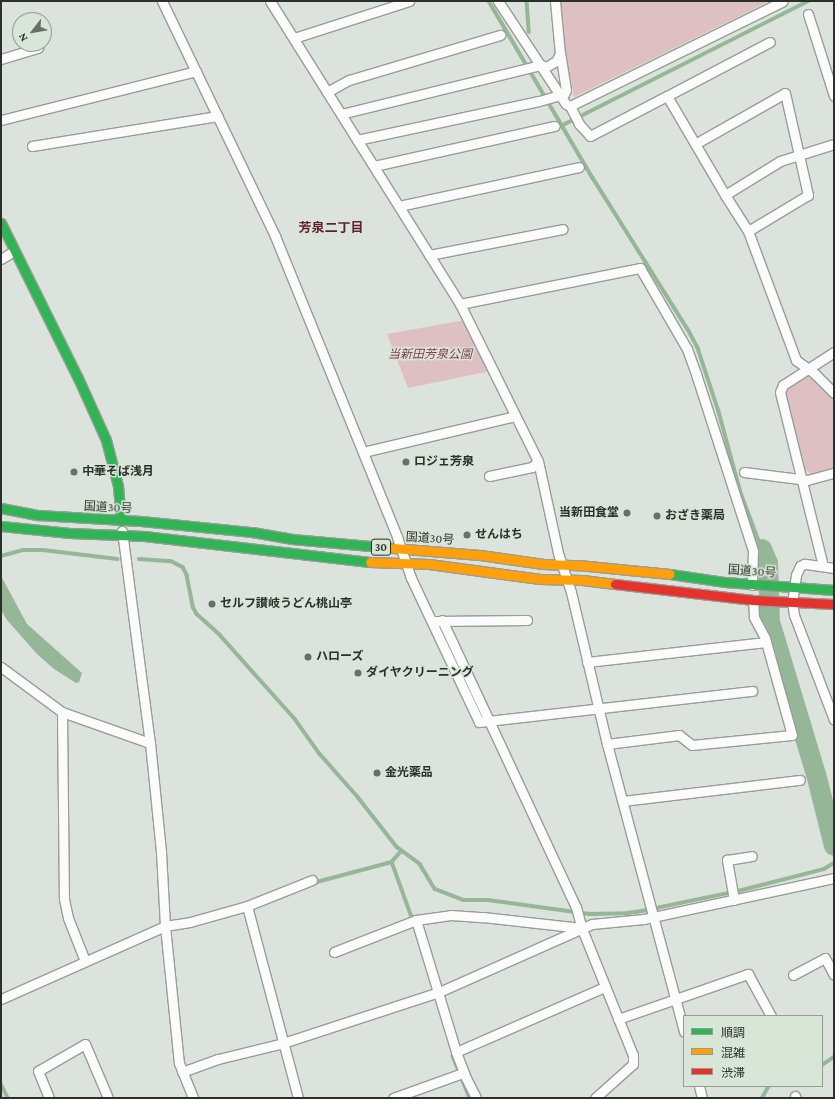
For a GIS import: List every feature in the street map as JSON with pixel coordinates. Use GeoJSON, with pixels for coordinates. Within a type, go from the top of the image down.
{"type":"FeatureCollection","features":[{"type":"Feature","properties":{"kind":"main road"},"geometry":{"type":"LineString","coordinates":[[1,223],[78,378],[106,440],[118,486],[121,521]]}},
{"type":"Feature","properties":{"kind":"main road","name":"国道30号"},"geometry":{"type":"LineString","coordinates":[[1,508],[38,515],[252,532],[292,539],[456,553],[543,564],[562,564],[671,574],[725,582],[834,590]]}},
{"type":"Feature","properties":{"kind":"main road","name":"30"},"geometry":{"type":"LineString","coordinates":[[1,526],[70,533],[144,536],[306,556],[406,564],[429,564],[540,579],[566,579],[756,600],[834,604]]}},
{"type":"Feature","properties":{"kind":"street"},"geometry":{"type":"LineString","coordinates":[[162,1],[275,236],[363,452],[406,564],[479,722],[752,691]]}},
{"type":"Feature","properties":{"kind":"street"},"geometry":{"type":"LineString","coordinates":[[270,1],[460,304],[538,461],[598,709],[683,1028]]}},
{"type":"Feature","properties":{"kind":"street"},"geometry":{"type":"LineString","coordinates":[[294,38],[409,1]]}},
{"type":"Feature","properties":{"kind":"street"},"geometry":{"type":"LineString","coordinates":[[498,1],[558,96],[570,106],[579,124],[590,136],[770,42]]}},
{"type":"Feature","properties":{"kind":"street"},"geometry":{"type":"LineString","coordinates":[[357,140],[558,96],[566,90],[560,54],[555,1]]}},
{"type":"Feature","properties":{"kind":"street"},"geometry":{"type":"LineString","coordinates":[[570,106],[783,1]]}},
{"type":"Feature","properties":{"kind":"street"},"geometry":{"type":"LineString","coordinates":[[808,14],[834,96]]}},
{"type":"Feature","properties":{"kind":"street"},"geometry":{"type":"LineString","coordinates":[[327,92],[349,80],[500,35]]}},
{"type":"Feature","properties":{"kind":"street"},"geometry":{"type":"LineString","coordinates":[[1,59],[25,52]]}},
{"type":"Feature","properties":{"kind":"street"},"geometry":{"type":"LineString","coordinates":[[341,114],[538,66],[546,67],[556,61],[560,54]]}},
{"type":"Feature","properties":{"kind":"street"},"geometry":{"type":"LineString","coordinates":[[1,120],[196,71]]}},
{"type":"Feature","properties":{"kind":"street"},"geometry":{"type":"LineString","coordinates":[[694,144],[785,93],[808,195],[748,230]]}},
{"type":"Feature","properties":{"kind":"street"},"geometry":{"type":"LineString","coordinates":[[667,96],[694,144],[748,230],[796,360],[808,368],[834,393]]}},
{"type":"Feature","properties":{"kind":"street"},"geometry":{"type":"LineString","coordinates":[[32,146],[218,116]]}},
{"type":"Feature","properties":{"kind":"street"},"geometry":{"type":"LineString","coordinates":[[374,166],[555,126]]}},
{"type":"Feature","properties":{"kind":"street"},"geometry":{"type":"LineString","coordinates":[[725,195],[780,161],[834,146]]}},
{"type":"Feature","properties":{"kind":"street"},"geometry":{"type":"LineString","coordinates":[[399,206],[579,167]]}},
{"type":"Feature","properties":{"kind":"street"},"geometry":{"type":"LineString","coordinates":[[429,255],[563,229]]}},
{"type":"Feature","properties":{"kind":"street"},"geometry":{"type":"LineString","coordinates":[[1,259],[14,251]]}},
{"type":"Feature","properties":{"kind":"street"},"geometry":{"type":"LineString","coordinates":[[460,304],[640,268],[687,349],[754,551],[751,572],[757,585]]}},
{"type":"Feature","properties":{"kind":"street"},"geometry":{"type":"LineString","coordinates":[[823,566],[780,392],[783,385],[834,352]]}},
{"type":"Feature","properties":{"kind":"street"},"geometry":{"type":"LineString","coordinates":[[363,452],[515,416]]}},
{"type":"Feature","properties":{"kind":"street"},"geometry":{"type":"LineString","coordinates":[[489,476],[532,467],[538,461]]}},
{"type":"Feature","properties":{"kind":"street"},"geometry":{"type":"LineString","coordinates":[[744,472],[807,480],[834,473]]}},
{"type":"Feature","properties":{"kind":"street"},"geometry":{"type":"LineString","coordinates":[[121,521],[150,743],[161,852],[165,926],[179,1063],[191,1097]]}},
{"type":"Feature","properties":{"kind":"street"},"geometry":{"type":"LineString","coordinates":[[834,568],[804,564],[800,566],[797,569],[793,587],[792,602],[794,615],[834,720]]}},
{"type":"Feature","properties":{"kind":"street"},"geometry":{"type":"LineString","coordinates":[[607,744],[679,735],[692,745],[792,735],[766,642],[754,617],[756,600]]}},
{"type":"Feature","properties":{"kind":"street"},"geometry":{"type":"LineString","coordinates":[[442,620],[576,907],[582,929],[633,1055],[633,1064],[595,1098]]}},
{"type":"Feature","properties":{"kind":"street"},"geometry":{"type":"LineString","coordinates":[[432,621],[526,620]]}},
{"type":"Feature","properties":{"kind":"street"},"geometry":{"type":"LineString","coordinates":[[587,662],[766,642]]}},
{"type":"Feature","properties":{"kind":"street"},"geometry":{"type":"LineString","coordinates":[[1,667],[62,712],[150,743]]}},
{"type":"Feature","properties":{"kind":"street"},"geometry":{"type":"LineString","coordinates":[[62,712],[64,899],[68,918],[85,961]]}},
{"type":"Feature","properties":{"kind":"street"},"geometry":{"type":"LineString","coordinates":[[622,801],[800,780]]}},
{"type":"Feature","properties":{"kind":"street"},"geometry":{"type":"LineString","coordinates":[[734,898],[727,860],[752,856]]}},
{"type":"Feature","properties":{"kind":"street"},"geometry":{"type":"LineString","coordinates":[[182,1072],[218,1059],[283,1042],[436,993],[592,924],[834,878]]}},
{"type":"Feature","properties":{"kind":"street"},"geometry":{"type":"LineString","coordinates":[[1,998],[165,926],[190,922],[247,906],[312,880]]}},
{"type":"Feature","properties":{"kind":"street"},"geometry":{"type":"LineString","coordinates":[[247,906],[298,1098]]}},
{"type":"Feature","properties":{"kind":"street"},"geometry":{"type":"LineString","coordinates":[[334,952],[414,921],[451,915],[483,917],[582,929]]}},
{"type":"Feature","properties":{"kind":"street"},"geometry":{"type":"LineString","coordinates":[[414,921],[456,1052],[461,1074],[476,1098]]}},
{"type":"Feature","properties":{"kind":"street"},"geometry":{"type":"LineString","coordinates":[[793,975],[825,958],[834,975]]}},
{"type":"Feature","properties":{"kind":"street"},"geometry":{"type":"LineString","coordinates":[[618,1019],[748,974],[770,1015]]}},
{"type":"Feature","properties":{"kind":"street"},"geometry":{"type":"LineString","coordinates":[[456,1052],[605,987]]}},
{"type":"Feature","properties":{"kind":"street"},"geometry":{"type":"LineString","coordinates":[[49,1098],[38,1071],[85,1044],[108,1098]]}},
{"type":"Feature","properties":{"kind":"street"},"geometry":{"type":"LineString","coordinates":[[393,1098],[461,1074]]}},
{"type":"Feature","properties":{"kind":"street"},"geometry":{"type":"LineString","coordinates":[[699,1087],[702,1098]]}},
{"type":"Feature","properties":{"kind":"green space"},"geometry":{"type":"Polygon","coordinates":[[[560,1],[770,1],[574,97],[565,49],[560,1]]]}},
{"type":"Feature","properties":{"kind":"green space","name":"当新田芳泉公園"},"geometry":{"type":"Polygon","coordinates":[[[465,320],[491,371],[408,388],[387,334],[465,320]]]}},
{"type":"Feature","properties":{"kind":"green space"},"geometry":{"type":"Polygon","coordinates":[[[802,377],[812,378],[834,401],[834,468],[828,472],[811,474],[804,469],[782,394],[786,387],[802,377]]]}},
{"type":"Feature","properties":{"kind":"shaded area"},"geometry":{"type":"Polygon","coordinates":[[[1,576],[27,624],[82,673],[79,682],[76,683],[54,669],[37,654],[7,620],[1,610],[1,576]]]}},
{"type":"Feature","properties":{"kind":"waterway"},"geometry":{"type":"LineString","coordinates":[[489,1],[593,178],[689,331],[698,348],[719,412],[741,493],[762,549]]}},
{"type":"Feature","properties":{"kind":"waterway"},"geometry":{"type":"LineString","coordinates":[[527,1],[529,32]]}},
{"type":"Feature","properties":{"kind":"waterway"},"geometry":{"type":"LineString","coordinates":[[563,125],[808,1]]}},
{"type":"Feature","properties":{"kind":"waterway"},"geometry":{"type":"LineString","coordinates":[[762,549],[768,563],[770,622],[816,774],[834,846]]}},
{"type":"Feature","properties":{"kind":"waterway"},"geometry":{"type":"LineString","coordinates":[[1,556],[23,550],[43,550],[117,559]]}},
{"type":"Feature","properties":{"kind":"waterway"},"geometry":{"type":"LineString","coordinates":[[139,559],[171,561],[183,567],[187,575],[193,607],[197,614],[220,635],[295,719],[320,754],[358,797],[397,847],[420,864],[435,889],[463,900],[488,900],[589,914],[628,913],[738,891],[824,869],[834,863]]}},
{"type":"Feature","properties":{"kind":"waterway"},"geometry":{"type":"LineString","coordinates":[[402,851],[392,862],[413,920]]}},
{"type":"Feature","properties":{"kind":"waterway"},"geometry":{"type":"LineString","coordinates":[[313,883],[392,862]]}},
{"type":"Feature","properties":{"kind":"waterway"},"geometry":{"type":"LineString","coordinates":[[453,1056],[470,1098]]}},
{"type":"Feature","properties":{"kind":"waterway"},"geometry":{"type":"LineString","coordinates":[[823,1064],[834,1057]]}},
{"type":"Feature","properties":{"kind":"waterway"},"geometry":{"type":"LineString","coordinates":[[1,1084],[8,1098]]}},
{"type":"Feature","properties":{"kind":"waterway"},"geometry":{"type":"LineString","coordinates":[[762,1098],[768,1087]]}},
{"type":"Feature","properties":{"kind":"traffic: fast"},"geometry":{"type":"LineString","coordinates":[[1,223],[78,378],[106,440],[118,486],[121,521]]}},
{"type":"Feature","properties":{"kind":"traffic: fast"},"geometry":{"type":"LineString","coordinates":[[1,508],[38,515],[141,521],[252,532],[292,539],[393,548]]}},
{"type":"Feature","properties":{"kind":"traffic: fast"},"geometry":{"type":"LineString","coordinates":[[1,526],[70,533],[144,536],[370,562]]}},
{"type":"Feature","properties":{"kind":"traffic: fast"},"geometry":{"type":"LineString","coordinates":[[670,574],[725,582],[834,590]]}},
{"type":"Feature","properties":{"kind":"traffic: slow"},"geometry":{"type":"LineString","coordinates":[[393,548],[480,555],[543,564],[578,565],[670,574]]}},
{"type":"Feature","properties":{"kind":"traffic: slow"},"geometry":{"type":"LineString","coordinates":[[370,562],[429,564],[540,579],[582,580],[615,584]]}},
{"type":"Feature","properties":{"kind":"traffic: jam"},"geometry":{"type":"LineString","coordinates":[[615,584],[753,600],[834,604]]}},
{"type":"Feature","properties":{"kind":"place","name":"ロジェ芳泉"},"geometry":{"type":"Point","coordinates":[406,462]}},
{"type":"Feature","properties":{"kind":"place","name":"中華そば浅月"},"geometry":{"type":"Point","coordinates":[74,472]}},
{"type":"Feature","properties":{"kind":"place","name":"当新田食堂"},"geometry":{"type":"Point","coordinates":[627,513]}},
{"type":"Feature","properties":{"kind":"place","name":"おざき薬局"},"geometry":{"type":"Point","coordinates":[657,516]}},
{"type":"Feature","properties":{"kind":"place","name":"せんはち"},"geometry":{"type":"Point","coordinates":[467,535]}},
{"type":"Feature","properties":{"kind":"place","name":"セルフ讃岐うどん桃山亭"},"geometry":{"type":"Point","coordinates":[212,604]}},
{"type":"Feature","properties":{"kind":"place","name":"ハローズ"},"geometry":{"type":"Point","coordinates":[308,657]}},
{"type":"Feature","properties":{"kind":"place","name":"ダイヤクリーニング"},"geometry":{"type":"Point","coordinates":[358,673]}},
{"type":"Feature","properties":{"kind":"place","name":"金光薬品"},"geometry":{"type":"Point","coordinates":[377,773]}},
{"type":"Feature","properties":{"kind":"district","name":"芳泉二丁目"},"geometry":{"type":"Point","coordinates":[331,228]}}]}
